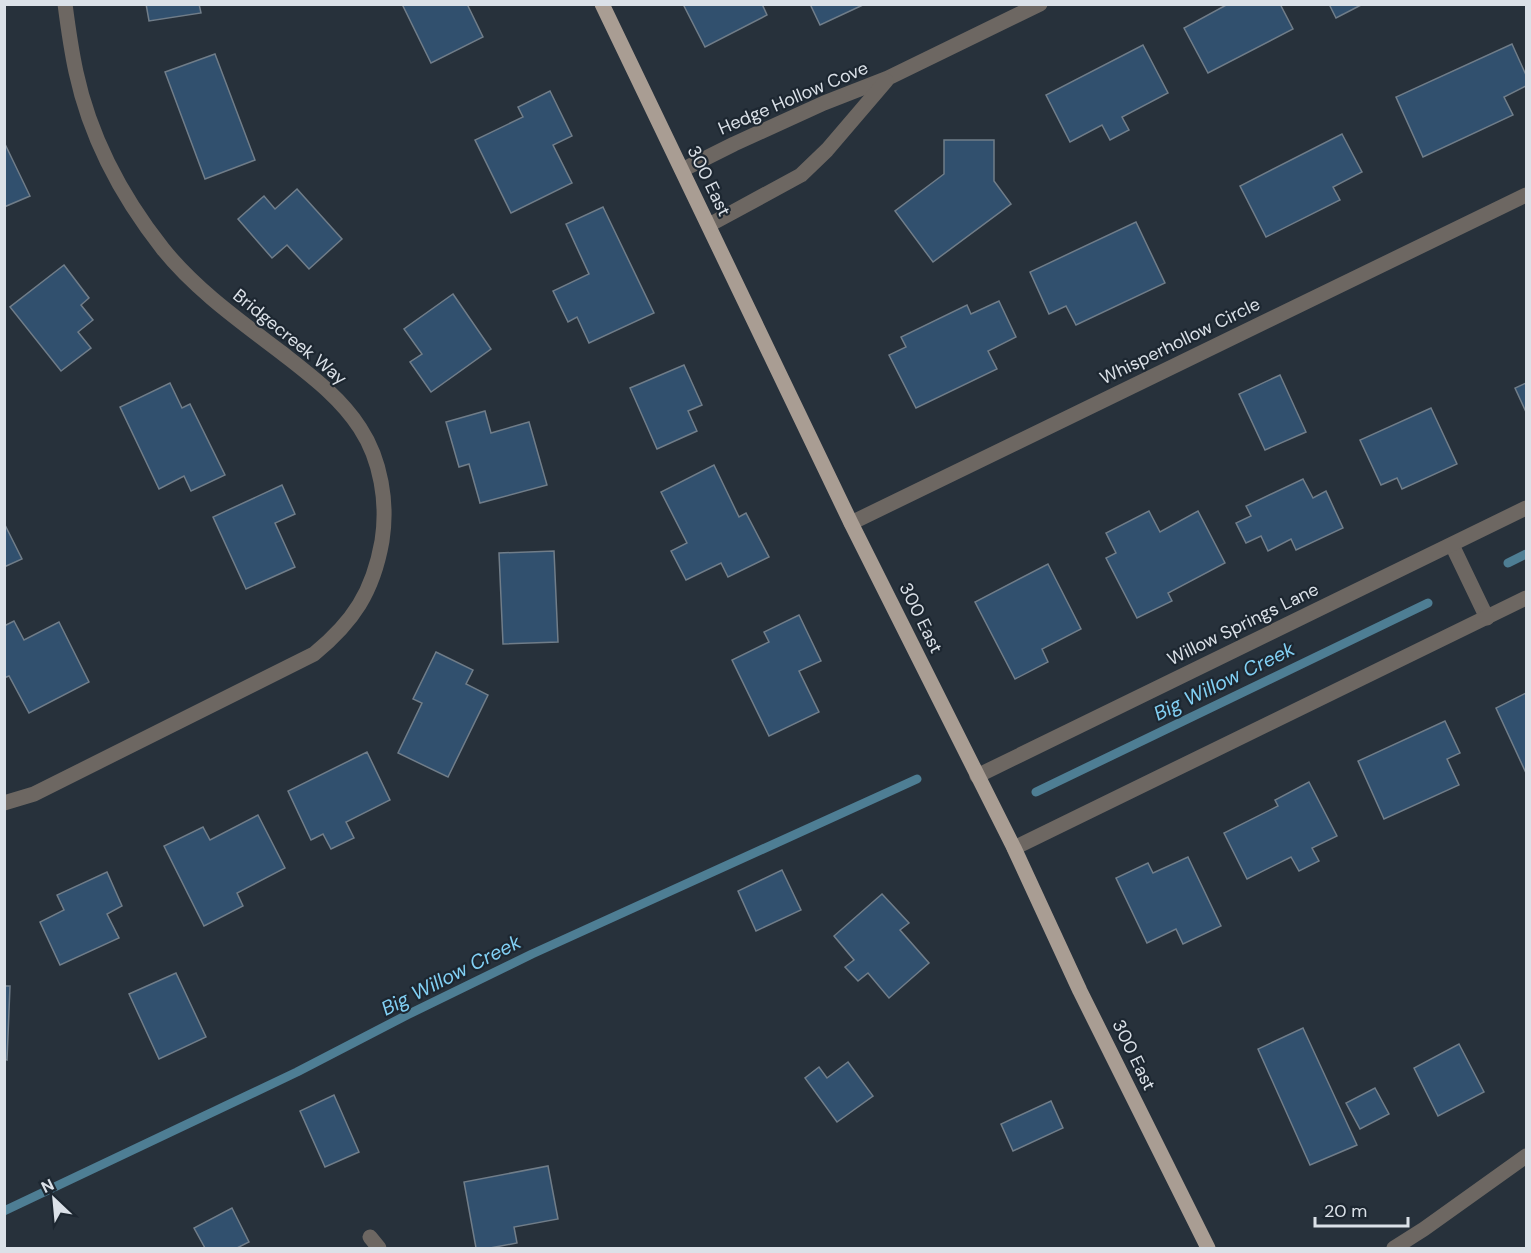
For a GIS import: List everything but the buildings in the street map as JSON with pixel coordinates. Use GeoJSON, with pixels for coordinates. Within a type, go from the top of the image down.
{"type":"FeatureCollection","features":[{"type":"Feature","properties":{"kind":"main road","name":"300 East"},"geometry":{"type":"LineString","coordinates":[[602,4],[851,523],[1014,848],[1080,991],[1208,1248]]}},
{"type":"Feature","properties":{"kind":"street","name":"Bridgecreek Way"},"geometry":{"type":"LineString","coordinates":[[4,803],[34,794],[314,654],[334,638],[352,617],[367,594],[378,561],[384,528],[383,494],[376,460],[360,428],[338,400],[312,376],[218,305],[192,280],[165,251],[120,187],[102,151],[88,114],[76,72],[65,4]]}},
{"type":"Feature","properties":{"kind":"street","name":"Hedge Hollow Cove"},"geometry":{"type":"LineString","coordinates":[[682,170],[774,126],[888,78],[1040,4]]}},
{"type":"Feature","properties":{"kind":"street","name":"Hedge Hollow Cove"},"geometry":{"type":"LineString","coordinates":[[709,225],[801,175],[827,150],[888,78]]}},
{"type":"Feature","properties":{"kind":"street","name":"Whisperhollow Circle"},"geometry":{"type":"LineString","coordinates":[[851,523],[1527,195]]}},
{"type":"Feature","properties":{"kind":"street","name":"Willow Springs Lane"},"geometry":{"type":"LineString","coordinates":[[978,776],[1527,508]]}},
{"type":"Feature","properties":{"kind":"street"},"geometry":{"type":"LineString","coordinates":[[1452,545],[1487,618]]}},
{"type":"Feature","properties":{"kind":"street"},"geometry":{"type":"LineString","coordinates":[[1014,848],[1527,598]]}},
{"type":"Feature","properties":{"kind":"street"},"geometry":{"type":"LineString","coordinates":[[1394,1248],[1527,1156]]}},
{"type":"Feature","properties":{"kind":"waterway","name":"Big Willow Creek"},"geometry":{"type":"LineString","coordinates":[[1508,563],[1526,554]]}},
{"type":"Feature","properties":{"kind":"waterway","name":"Big Willow Creek"},"geometry":{"type":"LineString","coordinates":[[1036,792],[1428,603]]}},
{"type":"Feature","properties":{"kind":"waterway","name":"Big Willow Creek"},"geometry":{"type":"LineString","coordinates":[[4,1211],[297,1072],[532,954],[917,779]]}}]}
